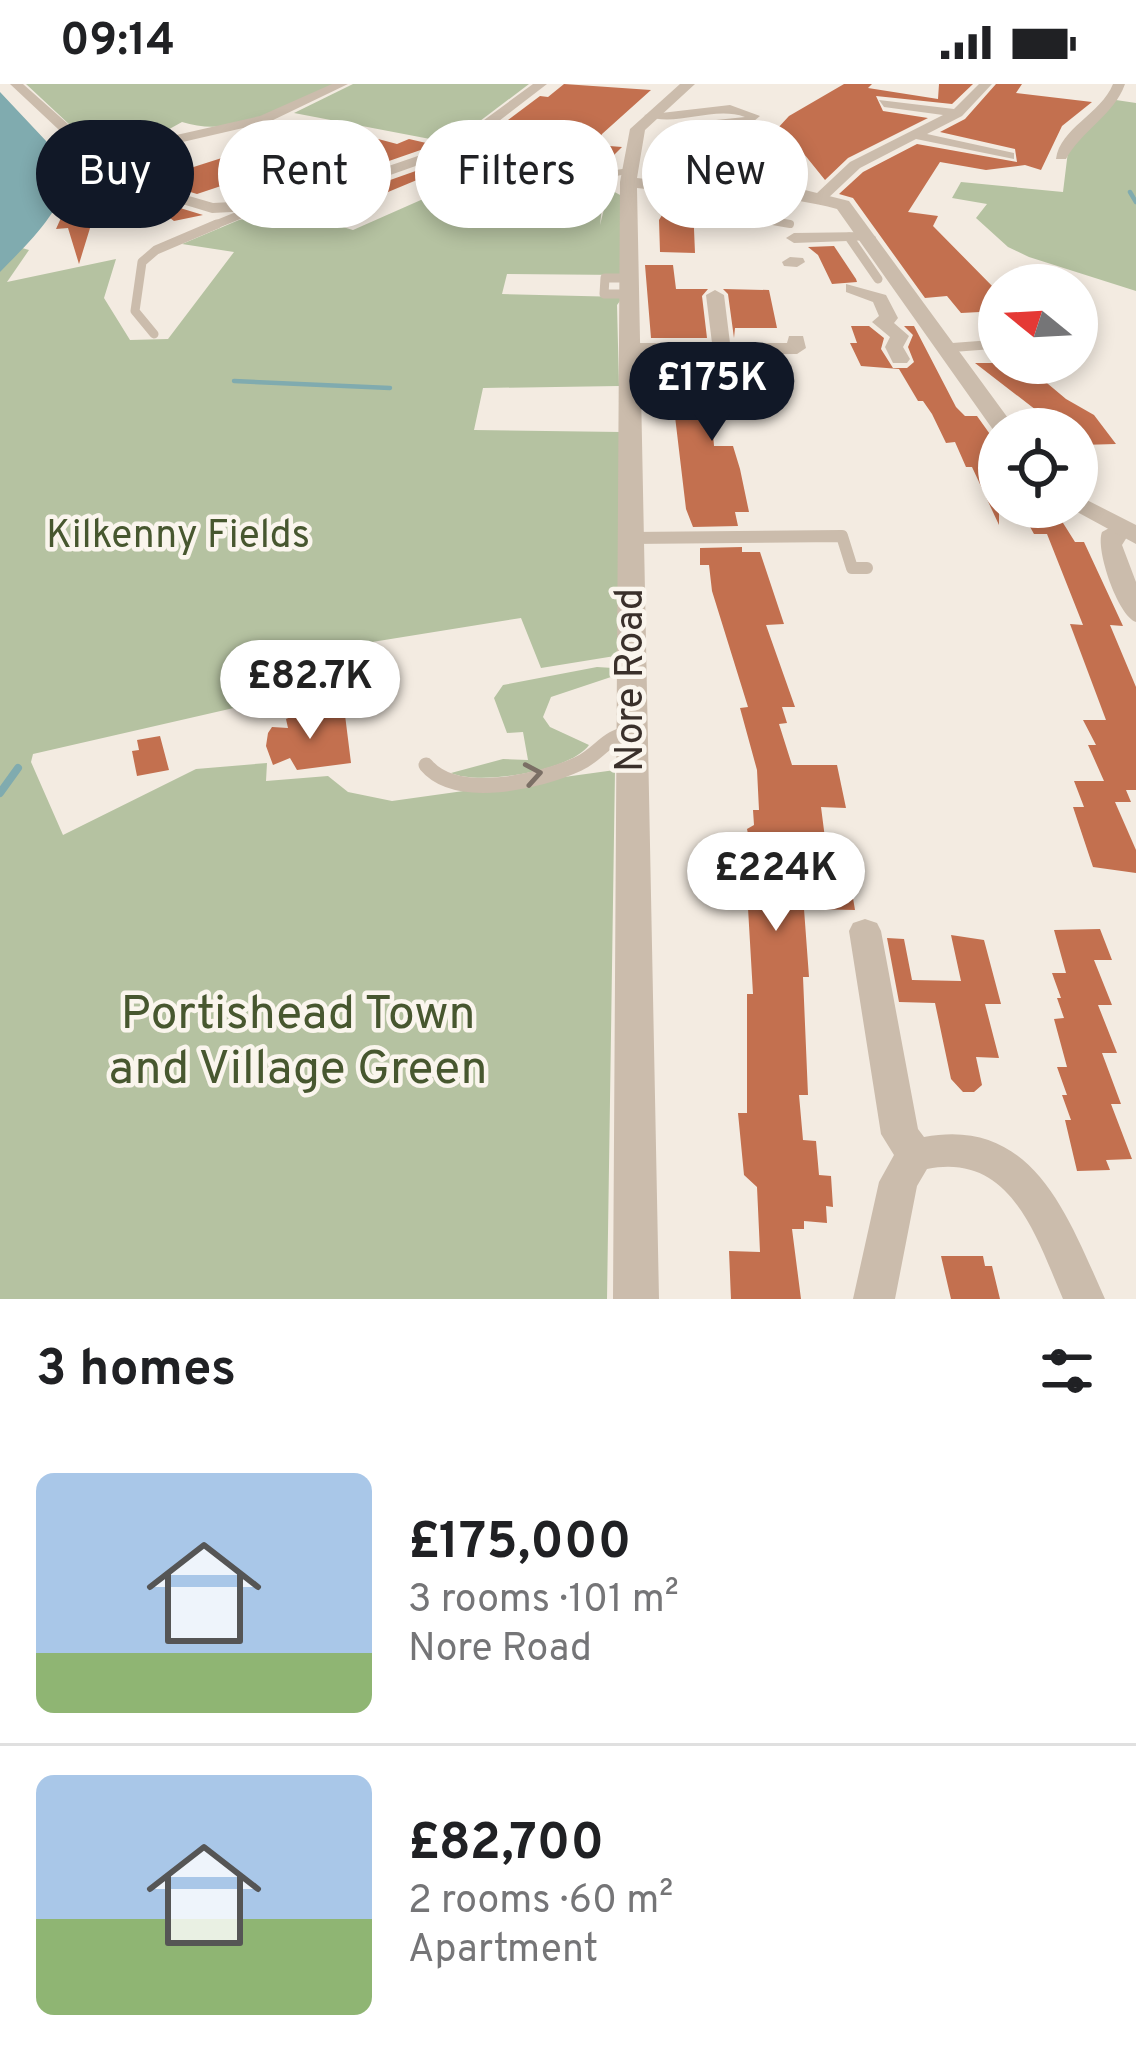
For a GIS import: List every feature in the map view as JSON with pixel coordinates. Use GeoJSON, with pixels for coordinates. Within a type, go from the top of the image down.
{"type":"FeatureCollection","features":[{"type":"Feature","properties":{"kind":"street"},"geometry":{"type":"LineString","coordinates":[[16,84],[55,120]]}},
{"type":"Feature","properties":{"kind":"street"},"geometry":{"type":"LineString","coordinates":[[194,135],[264,119],[342,84]]}},
{"type":"Feature","properties":{"kind":"street"},"geometry":{"type":"LineString","coordinates":[[494,120],[541,84]]}},
{"type":"Feature","properties":{"kind":"street","name":"Nore Road"},"geometry":{"type":"LineString","coordinates":[[636,1299],[628,183],[634,138],[651,115],[688,84]]}},
{"type":"Feature","properties":{"kind":"street"},"geometry":{"type":"LineString","coordinates":[[821,197],[855,165],[957,113],[986,84]]}},
{"type":"Feature","properties":{"kind":"street"},"geometry":{"type":"LineString","coordinates":[[1060,147],[1115,96],[1119,84]]}},
{"type":"Feature","properties":{"kind":"street"},"geometry":{"type":"LineString","coordinates":[[884,103],[957,113]]}},
{"type":"Feature","properties":{"kind":"street"},"geometry":{"type":"LineString","coordinates":[[651,115],[677,117],[730,108],[753,116],[750,120]]}},
{"type":"Feature","properties":{"kind":"street"},"geometry":{"type":"LineString","coordinates":[[919,136],[999,155]]}},
{"type":"Feature","properties":{"kind":"street"},"geometry":{"type":"LineString","coordinates":[[618,182],[642,184]]}},
{"type":"Feature","properties":{"kind":"street"},"geometry":{"type":"LineString","coordinates":[[808,194],[848,210],[858,237],[924,317],[989,408]]}},
{"type":"Feature","properties":{"kind":"street"},"geometry":{"type":"LineString","coordinates":[[808,205],[848,210]]}},
{"type":"Feature","properties":{"kind":"street"},"geometry":{"type":"LineString","coordinates":[[795,264],[792,231],[858,237]]}},
{"type":"Feature","properties":{"kind":"street"},"geometry":{"type":"LineString","coordinates":[[852,288],[875,295],[889,318]]}},
{"type":"Feature","properties":{"kind":"street"},"geometry":{"type":"LineString","coordinates":[[715,295],[722,350]]}},
{"type":"Feature","properties":{"kind":"street"},"geometry":{"type":"LineString","coordinates":[[900,359],[894,348],[898,333],[881,322],[924,317]]}},
{"type":"Feature","properties":{"kind":"street"},"geometry":{"type":"LineString","coordinates":[[631,349],[797,348],[796,340]]}},
{"type":"Feature","properties":{"kind":"street"},"geometry":{"type":"LineString","coordinates":[[1098,514],[1128,532]]}},
{"type":"Feature","properties":{"kind":"street"},"geometry":{"type":"LineString","coordinates":[[1128,532],[1110,537],[1110,545],[1136,614]]}},
{"type":"Feature","properties":{"kind":"street"},"geometry":{"type":"LineString","coordinates":[[865,931],[900,1134],[915,1155]]}},
{"type":"Feature","properties":{"kind":"street"},"geometry":{"type":"LineString","coordinates":[[874,1299],[898,1182],[915,1155],[942,1149],[972,1152],[1017,1174],[1044,1211],[1084,1299]]}},
{"type":"Feature","properties":{"kind":"lane"},"geometry":{"type":"LineString","coordinates":[[154,334],[135,310],[142,262],[156,250],[218,224]]}},
{"type":"Feature","properties":{"kind":"lane"},"geometry":{"type":"LineString","coordinates":[[783,228],[792,231]]}},
{"type":"Feature","properties":{"kind":"lane"},"geometry":{"type":"LineString","coordinates":[[858,237],[878,279]]}},
{"type":"Feature","properties":{"kind":"lane"},"geometry":{"type":"LineString","coordinates":[[946,348],[978,346]]}},
{"type":"Feature","properties":{"kind":"lane"},"geometry":{"type":"LineString","coordinates":[[631,538],[842,536],[852,568],[866,568]]}},
{"type":"Feature","properties":{"kind":"lane"},"geometry":{"type":"LineString","coordinates":[[440,796],[425,764],[442,780],[459,784],[529,776],[577,765],[605,737],[633,733]]}},
{"type":"Feature","properties":{"kind":"green space"},"geometry":{"type":"Polygon","coordinates":[[[26,84],[336,84],[261,118],[218,120],[218,126],[194,124],[194,120],[65,120],[26,84]]]}},
{"type":"Feature","properties":{"kind":"green space"},"geometry":{"type":"Polygon","coordinates":[[[353,84],[529,84],[481,120],[415,120],[415,136],[391,132],[391,120],[331,120],[294,113],[353,84]]]}},
{"type":"Feature","properties":{"kind":"green space"},"geometry":{"type":"Polygon","coordinates":[[[1116,100],[1136,103],[1136,291],[1098,279],[1098,264],[1051,264],[1008,247],[976,218],[987,204],[952,198],[961,182],[1063,192],[1069,143],[1116,100]]]}},
{"type":"Feature","properties":{"kind":"green space"},"geometry":{"type":"Polygon","coordinates":[[[0,102],[36,135],[38,228],[22,248],[29,250],[7,282],[116,259],[104,298],[130,340],[168,339],[234,252],[182,244],[220,228],[391,228],[391,213],[415,203],[415,228],[618,228],[618,194],[622,196],[622,275],[507,274],[502,294],[623,297],[617,305],[619,386],[483,388],[474,430],[621,432],[621,655],[541,668],[521,618],[366,643],[378,695],[289,698],[238,707],[33,754],[31,762],[63,835],[196,769],[267,763],[266,781],[328,776],[348,792],[392,801],[615,770],[607,1299],[0,1299],[0,102]]]}},
{"type":"Feature","properties":{"kind":"green space"},"geometry":{"type":"Polygon","coordinates":[[[613,668],[614,676],[551,697],[543,717],[550,727],[589,745],[579,754],[524,774],[482,778],[451,773],[503,759],[528,760],[523,732],[507,733],[494,698],[503,685],[613,668]]]}},
{"type":"Feature","properties":{"kind":"water"},"geometry":{"type":"Polygon","coordinates":[[[0,92],[36,130],[36,228],[40,228],[0,272],[0,92]]]}},
{"type":"Feature","properties":{"kind":"building"},"geometry":{"type":"Polygon","coordinates":[[[564,84],[651,90],[618,120],[508,120],[540,96],[548,97],[564,84]]]}},
{"type":"Feature","properties":{"kind":"building"},"geometry":{"type":"Polygon","coordinates":[[[844,84],[872,84],[868,88],[938,99],[939,84],[973,84],[952,104],[876,96],[883,111],[928,118],[848,158],[825,180],[808,159],[808,120],[785,120],[844,84]]]}},
{"type":"Feature","properties":{"kind":"building"},"geometry":{"type":"Polygon","coordinates":[[[996,84],[1022,84],[1016,93],[1092,102],[1062,126],[1041,170],[1025,165],[986,170],[940,162],[908,212],[938,216],[933,226],[978,272],[978,312],[961,313],[947,296],[925,298],[853,198],[839,194],[863,172],[917,144],[1017,162],[1015,149],[940,132],[965,119],[996,84]]]}},
{"type":"Feature","properties":{"kind":"building"},"geometry":{"type":"Polygon","coordinates":[[[415,140],[415,152],[391,160],[391,142],[415,140]]]}},
{"type":"Feature","properties":{"kind":"building"},"geometry":{"type":"Polygon","coordinates":[[[218,159],[218,187],[194,193],[194,167],[218,159]]]}},
{"type":"Feature","properties":{"kind":"building"},"geometry":{"type":"Polygon","coordinates":[[[415,171],[415,181],[391,191],[391,180],[415,171]]]}},
{"type":"Feature","properties":{"kind":"building"},"geometry":{"type":"Polygon","coordinates":[[[68,228],[90,228],[79,264],[68,228]]]}},
{"type":"Feature","properties":{"kind":"building"},"geometry":{"type":"Polygon","coordinates":[[[659,228],[694,228],[695,253],[660,252],[659,228]]]}},
{"type":"Feature","properties":{"kind":"building"},"geometry":{"type":"Polygon","coordinates":[[[834,246],[857,282],[832,284],[818,255],[808,247],[834,246]]]}},
{"type":"Feature","properties":{"kind":"building"},"geometry":{"type":"Polygon","coordinates":[[[645,265],[673,265],[676,289],[708,289],[702,296],[707,338],[651,338],[645,265]]]}},
{"type":"Feature","properties":{"kind":"building"},"geometry":{"type":"Polygon","coordinates":[[[723,289],[769,290],[777,328],[735,328],[734,338],[728,294],[723,289]]]}},
{"type":"Feature","properties":{"kind":"building"},"geometry":{"type":"Polygon","coordinates":[[[851,326],[869,326],[884,338],[881,349],[893,368],[907,368],[914,362],[908,347],[913,335],[904,326],[914,326],[956,407],[965,416],[978,417],[978,480],[955,442],[946,443],[932,414],[918,401],[899,369],[861,366],[850,343],[857,343],[851,326]]]}},
{"type":"Feature","properties":{"kind":"building"},"geometry":{"type":"Polygon","coordinates":[[[696,359],[740,359],[742,369],[761,374],[765,394],[734,394],[711,406],[714,446],[733,446],[740,469],[749,512],[735,512],[738,526],[693,527],[686,509],[674,408],[680,408],[678,387],[700,387],[696,359]]]}},
{"type":"Feature","properties":{"kind":"building"},"geometry":{"type":"Polygon","coordinates":[[[1002,384],[1048,384],[1082,408],[1033,408],[1002,384]]]}},
{"type":"Feature","properties":{"kind":"building"},"geometry":{"type":"Polygon","coordinates":[[[1098,420],[1116,444],[1098,445],[1098,420]]]}},
{"type":"Feature","properties":{"kind":"building"},"geometry":{"type":"Polygon","coordinates":[[[1031,528],[1066,528],[1075,542],[1084,542],[1123,626],[1110,625],[1136,687],[1136,790],[1126,790],[1131,802],[1115,802],[1136,850],[1136,873],[1093,867],[1073,807],[1084,807],[1074,781],[1104,781],[1088,745],[1096,745],[1083,720],[1106,720],[1070,624],[1083,625],[1047,534],[1034,534],[1031,528]]]}},
{"type":"Feature","properties":{"kind":"building"},"geometry":{"type":"Polygon","coordinates":[[[742,547],[742,552],[760,552],[784,624],[766,625],[795,707],[782,707],[787,723],[779,724],[792,765],[837,765],[846,808],[821,807],[831,885],[851,886],[855,910],[804,909],[809,977],[803,977],[808,1095],[799,1095],[803,1140],[816,1141],[819,1175],[831,1176],[833,1207],[826,1206],[827,1223],[804,1221],[804,1229],[792,1229],[801,1299],[731,1299],[729,1251],[760,1252],[757,1187],[744,1175],[738,1113],[747,1113],[747,994],[753,994],[748,908],[742,908],[740,879],[757,879],[747,829],[754,825],[753,810],[759,810],[757,770],[740,708],[748,707],[712,591],[709,565],[700,565],[700,548],[742,547]]]}},
{"type":"Feature","properties":{"kind":"building"},"geometry":{"type":"Polygon","coordinates":[[[305,711],[320,718],[345,715],[351,763],[297,770],[290,758],[273,765],[266,746],[268,733],[272,727],[288,728],[286,719],[305,711]]]}},
{"type":"Feature","properties":{"kind":"building"},"geometry":{"type":"Polygon","coordinates":[[[160,736],[169,770],[137,776],[132,751],[139,750],[137,740],[160,736]]]}},
{"type":"Feature","properties":{"kind":"building"},"geometry":{"type":"Polygon","coordinates":[[[1100,929],[1112,960],[1094,960],[1112,1005],[1098,1005],[1117,1053],[1102,1053],[1121,1104],[1111,1104],[1132,1159],[1106,1160],[1110,1170],[1077,1171],[1065,1120],[1071,1120],[1062,1095],[1067,1095],[1057,1067],[1067,1067],[1054,1019],[1064,1018],[1052,973],[1066,973],[1054,930],[1100,929]]]}},
{"type":"Feature","properties":{"kind":"building"},"geometry":{"type":"Polygon","coordinates":[[[951,935],[984,940],[1001,1004],[985,1004],[999,1058],[976,1057],[982,1085],[974,1092],[963,1092],[951,1079],[935,1003],[899,1002],[887,938],[904,939],[912,980],[961,981],[951,935]]]}},
{"type":"Feature","properties":{"kind":"building"},"geometry":{"type":"Polygon","coordinates":[[[941,1256],[983,1256],[985,1266],[992,1266],[1000,1299],[951,1299],[941,1256]]]}},
{"type":"Feature","properties":{"kind":"waterway"},"geometry":{"type":"LineString","coordinates":[[1130,192],[1136,202]]}},
{"type":"Feature","properties":{"kind":"waterway"},"geometry":{"type":"LineString","coordinates":[[234,381],[390,388]]}},
{"type":"Feature","properties":{"kind":"waterway"},"geometry":{"type":"LineString","coordinates":[[0,793],[18,768]]}},
{"type":"Feature","properties":{"kind":"park label","name":"Kilkenny Fields"},"geometry":{"type":"Point","coordinates":[178,537]}},
{"type":"Feature","properties":{"kind":"park label","name":"Portishead Town and Village Green"},"geometry":{"type":"Point","coordinates":[298,1044]}}]}
